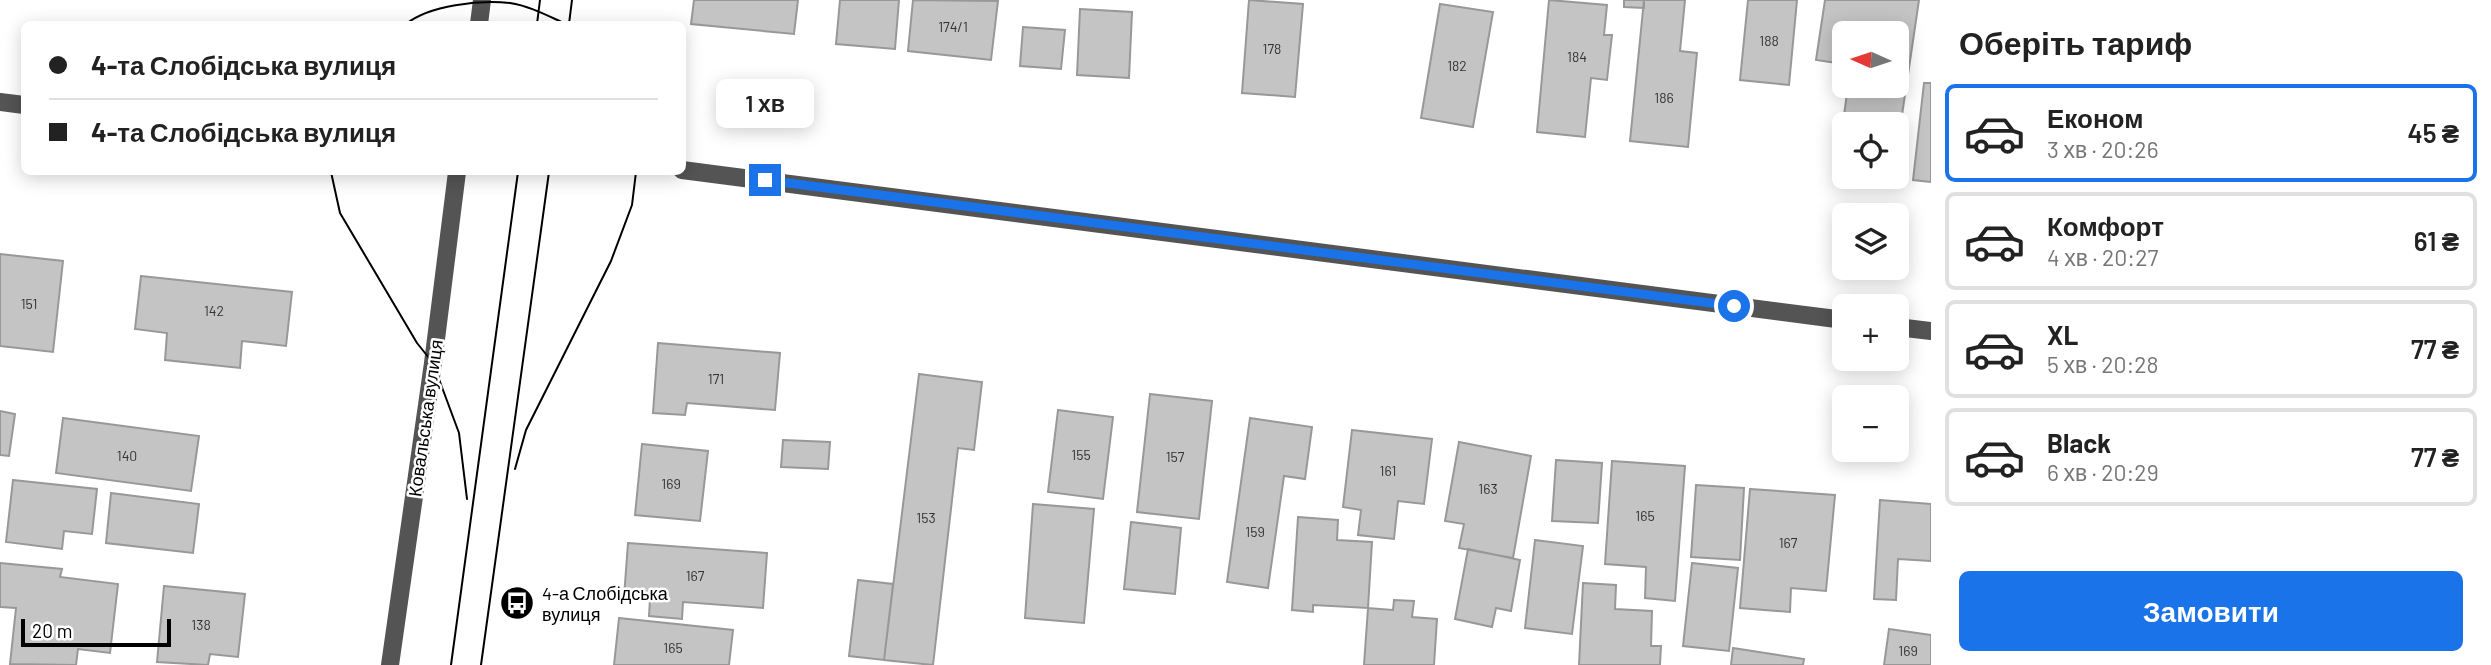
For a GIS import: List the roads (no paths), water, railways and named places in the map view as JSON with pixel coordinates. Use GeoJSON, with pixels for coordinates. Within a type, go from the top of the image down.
{"type":"FeatureCollection","features":[{"type":"Feature","properties":{"kind":"street"},"geometry":{"type":"LineString","coordinates":[[479,21],[482,0]]}},
{"type":"Feature","properties":{"kind":"street"},"geometry":{"type":"LineString","coordinates":[[0,102],[21,105]]}},
{"type":"Feature","properties":{"kind":"street"},"geometry":{"type":"LineString","coordinates":[[686,171],[1832,318]]}},
{"type":"Feature","properties":{"kind":"street","name":"Ковальська вулиця"},"geometry":{"type":"LineString","coordinates":[[390,665],[457,175]]}},
{"type":"Feature","properties":{"kind":"street"},"geometry":{"type":"LineString","coordinates":[[1909,328],[1931,331]]}},
{"type":"Feature","properties":{"kind":"tram line"},"geometry":{"type":"LineString","coordinates":[[537,21],[540,0]]}},
{"type":"Feature","properties":{"kind":"tram line"},"geometry":{"type":"LineString","coordinates":[[569,21],[572,0]]}},
{"type":"Feature","properties":{"kind":"tram line"},"geometry":{"type":"LineString","coordinates":[[411,21],[441,8],[498,2],[525,6],[559,21]]}},
{"type":"Feature","properties":{"kind":"tram line"},"geometry":{"type":"LineString","coordinates":[[332,175],[340,213],[417,343],[433,363],[459,433],[467,499]]}},
{"type":"Feature","properties":{"kind":"tram line"},"geometry":{"type":"LineString","coordinates":[[451,665],[518,175]]}},
{"type":"Feature","properties":{"kind":"tram line"},"geometry":{"type":"LineString","coordinates":[[481,665],[549,175]]}},
{"type":"Feature","properties":{"kind":"tram line"},"geometry":{"type":"LineString","coordinates":[[515,469],[526,430],[611,261],[632,205],[636,175]]}},
{"type":"Feature","properties":{"kind":"place","name":"4-а Слобідська вулиця"},"geometry":{"type":"Point","coordinates":[517,603]}}]}
